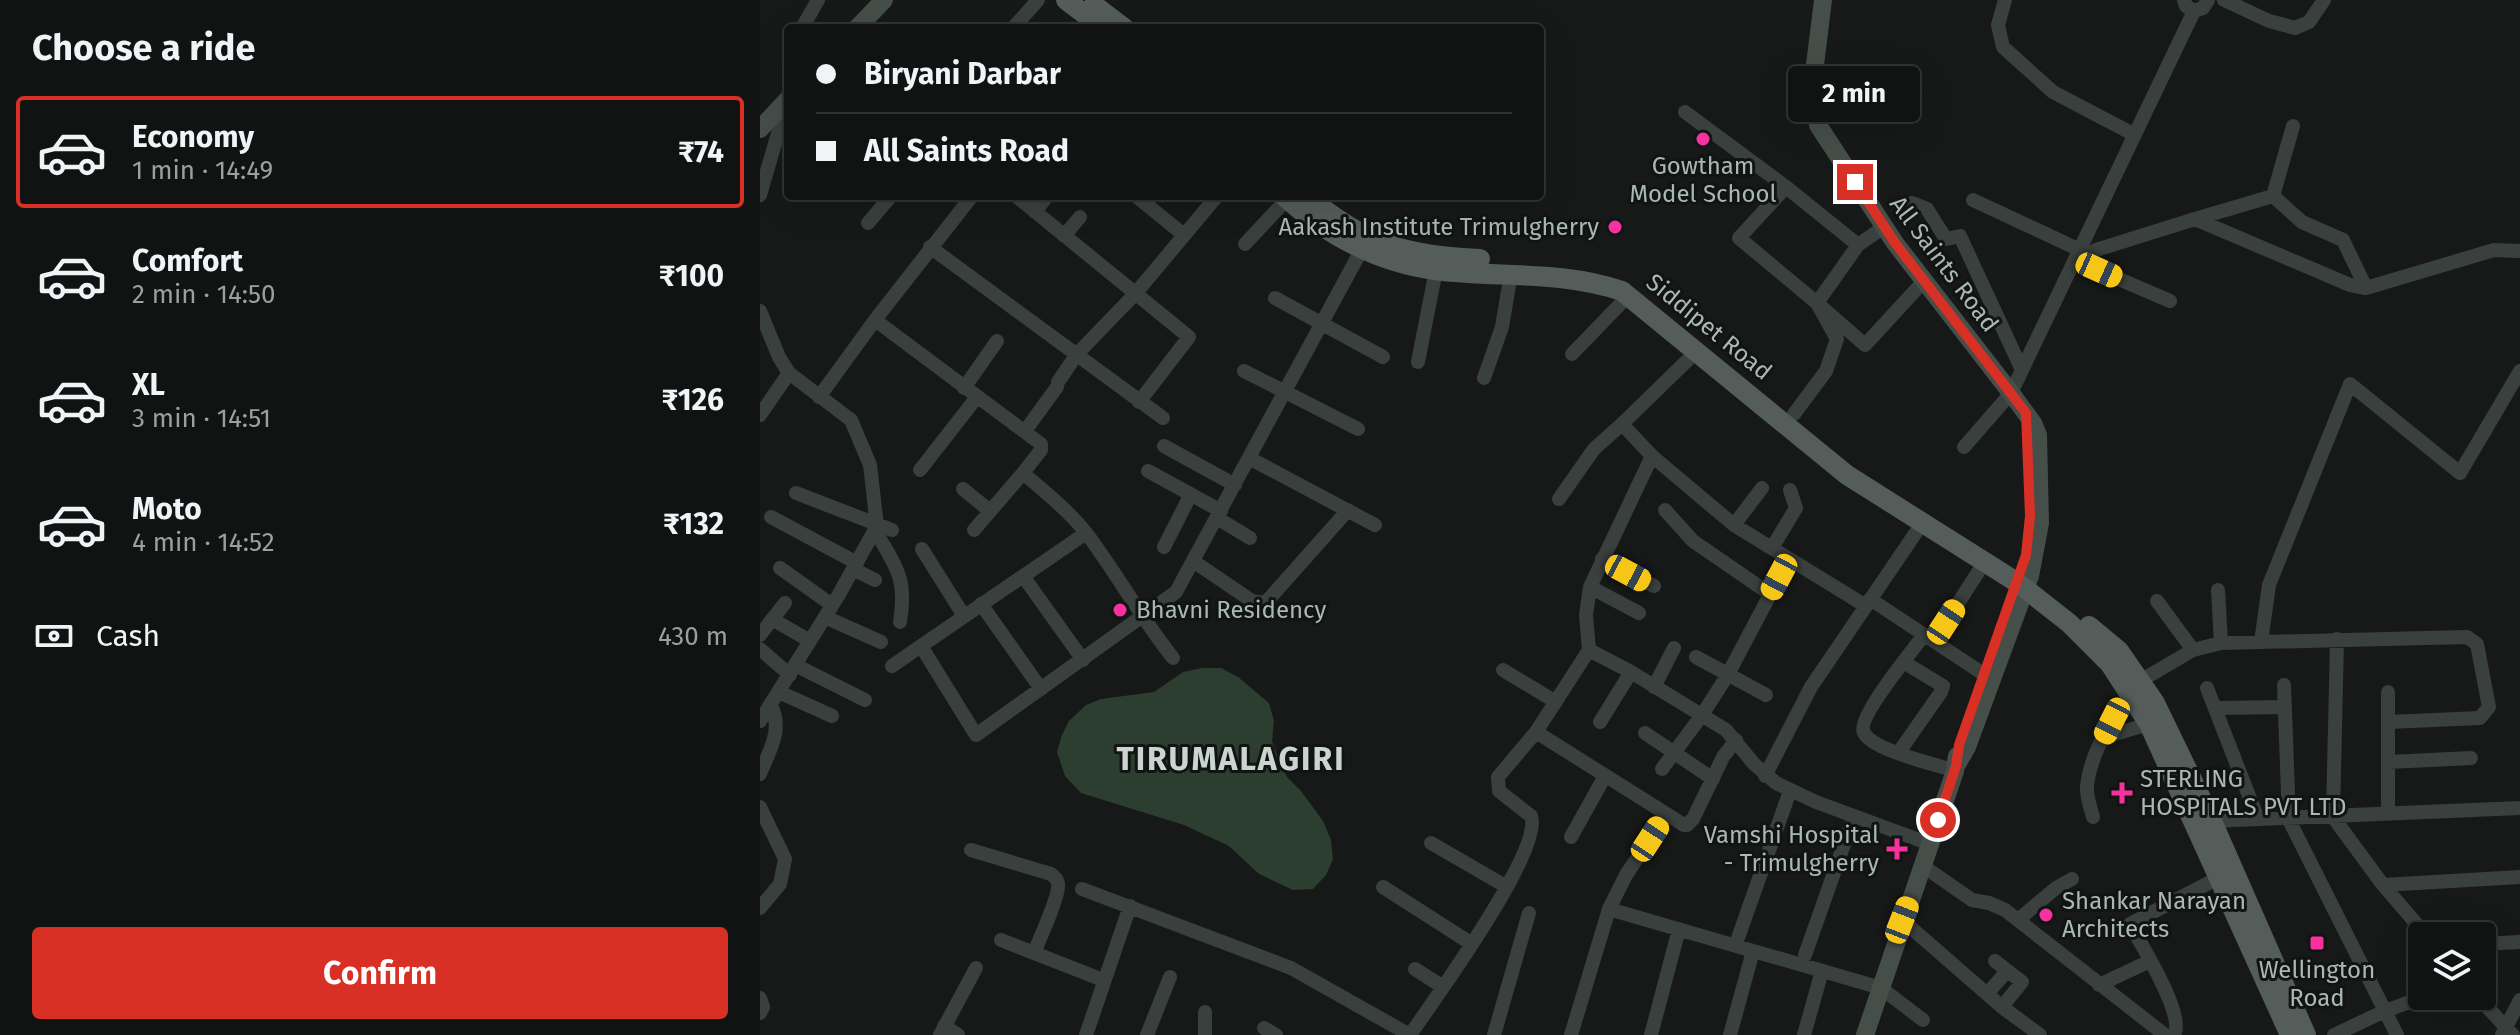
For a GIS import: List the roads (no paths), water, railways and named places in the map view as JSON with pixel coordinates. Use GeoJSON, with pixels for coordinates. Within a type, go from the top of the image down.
{"type":"FeatureCollection","features":[{"type":"Feature","properties":{"kind":"main road"},"geometry":{"type":"LineString","coordinates":[[861,24],[884,0]]}},
{"type":"Feature","properties":{"kind":"main road"},"geometry":{"type":"LineString","coordinates":[[1066,0],[1098,24]]}},
{"type":"Feature","properties":{"kind":"main road"},"geometry":{"type":"LineString","coordinates":[[1088,0],[1119,24]]}},
{"type":"Feature","properties":{"kind":"main road","name":"All Saints Road"},"geometry":{"type":"LineString","coordinates":[[1823,0],[1813,81],[1818,125],[1884,227],[2026,413],[2030,516],[2024,580]]}},
{"type":"Feature","properties":{"kind":"main road"},"geometry":{"type":"LineString","coordinates":[[760,129],[784,103]]}},
{"type":"Feature","properties":{"kind":"main road","name":"Siddipet Road"},"geometry":{"type":"LineString","coordinates":[[1295,200],[1309,219],[1341,240],[1389,260],[1436,270],[1576,278],[1629,295],[1847,475],[1984,563],[2024,580]]}},
{"type":"Feature","properties":{"kind":"main road","name":"Siddipet Road"},"geometry":{"type":"LineString","coordinates":[[1299,200],[1355,230],[1411,253],[1567,263],[1601,271],[1625,281],[1666,309],[1858,465],[2024,580]]}},
{"type":"Feature","properties":{"kind":"main road"},"geometry":{"type":"LineString","coordinates":[[1956,768],[1959,745],[2024,580]]}},
{"type":"Feature","properties":{"kind":"main road"},"geometry":{"type":"LineString","coordinates":[[2024,580],[2135,688],[2155,703],[2212,821],[2306,1035]]}},
{"type":"Feature","properties":{"kind":"main road"},"geometry":{"type":"LineString","coordinates":[[1865,1035],[1902,920],[1956,768],[1967,747],[2024,580]]}},
{"type":"Feature","properties":{"kind":"main road"},"geometry":{"type":"LineString","coordinates":[[2135,688],[2290,1035]]}},
{"type":"Feature","properties":{"kind":"street"},"geometry":{"type":"LineString","coordinates":[[804,24],[818,0]]}},
{"type":"Feature","properties":{"kind":"street"},"geometry":{"type":"LineString","coordinates":[[1017,24],[1038,0]]}},
{"type":"Feature","properties":{"kind":"street"},"geometry":{"type":"LineString","coordinates":[[2005,0],[1998,25],[2003,47],[2053,92],[2135,135]]}},
{"type":"Feature","properties":{"kind":"street"},"geometry":{"type":"LineString","coordinates":[[1964,447],[2011,393],[2135,135],[2189,5],[2203,8],[2208,0]]}},
{"type":"Feature","properties":{"kind":"street"},"geometry":{"type":"LineString","coordinates":[[2224,0],[2269,21],[2295,28],[2309,22],[2324,0]]}},
{"type":"Feature","properties":{"kind":"street"},"geometry":{"type":"LineString","coordinates":[[1685,112],[1858,245]]}},
{"type":"Feature","properties":{"kind":"street"},"geometry":{"type":"LineString","coordinates":[[760,195],[784,113]]}},
{"type":"Feature","properties":{"kind":"street"},"geometry":{"type":"LineString","coordinates":[[2273,196],[2293,126]]}},
{"type":"Feature","properties":{"kind":"street"},"geometry":{"type":"LineString","coordinates":[[1786,187],[1739,238],[1865,345],[1924,281]]}},
{"type":"Feature","properties":{"kind":"street"},"geometry":{"type":"LineString","coordinates":[[2078,255],[2273,196]]}},
{"type":"Feature","properties":{"kind":"street"},"geometry":{"type":"LineString","coordinates":[[2273,196],[2302,222],[2343,240],[2366,288]]}},
{"type":"Feature","properties":{"kind":"street"},"geometry":{"type":"LineString","coordinates":[[868,223],[888,200]]}},
{"type":"Feature","properties":{"kind":"street"},"geometry":{"type":"LineString","coordinates":[[819,397],[969,200]]}},
{"type":"Feature","properties":{"kind":"street"},"geometry":{"type":"LineString","coordinates":[[1021,200],[1189,337],[1139,402]]}},
{"type":"Feature","properties":{"kind":"street"},"geometry":{"type":"LineString","coordinates":[[1035,212],[1044,200]]}},
{"type":"Feature","properties":{"kind":"street"},"geometry":{"type":"LineString","coordinates":[[1141,200],[1184,235]]}},
{"type":"Feature","properties":{"kind":"street"},"geometry":{"type":"LineString","coordinates":[[1025,431],[1077,354],[1135,294],[1214,200]]}},
{"type":"Feature","properties":{"kind":"street"},"geometry":{"type":"LineString","coordinates":[[1245,244],[1290,200]]}},
{"type":"Feature","properties":{"kind":"street"},"geometry":{"type":"LineString","coordinates":[[1973,200],[2170,301]]}},
{"type":"Feature","properties":{"kind":"street"},"geometry":{"type":"LineString","coordinates":[[1912,203],[1927,209],[1946,239],[1960,236],[2022,370]]}},
{"type":"Feature","properties":{"kind":"street"},"geometry":{"type":"LineString","coordinates":[[1064,236],[1080,217]]}},
{"type":"Feature","properties":{"kind":"street"},"geometry":{"type":"LineString","coordinates":[[2195,219],[2350,285],[2366,288],[2494,250],[2520,250]]}},
{"type":"Feature","properties":{"kind":"street"},"geometry":{"type":"LineString","coordinates":[[1817,303],[1858,245],[1884,227]]}},
{"type":"Feature","properties":{"kind":"street"},"geometry":{"type":"LineString","coordinates":[[930,247],[1163,418]]}},
{"type":"Feature","properties":{"kind":"street"},"geometry":{"type":"LineString","coordinates":[[921,646],[976,735],[1176,592],[1362,249]]}},
{"type":"Feature","properties":{"kind":"street"},"geometry":{"type":"LineString","coordinates":[[1418,362],[1436,270]]}},
{"type":"Feature","properties":{"kind":"street"},"geometry":{"type":"LineString","coordinates":[[1484,378],[1502,327],[1511,273]]}},
{"type":"Feature","properties":{"kind":"street"},"geometry":{"type":"LineString","coordinates":[[1572,354],[1629,295]]}},
{"type":"Feature","properties":{"kind":"street"},"geometry":{"type":"LineString","coordinates":[[1275,298],[1383,357]]}},
{"type":"Feature","properties":{"kind":"street"},"geometry":{"type":"LineString","coordinates":[[1794,414],[1826,371],[1837,339],[1817,303]]}},
{"type":"Feature","properties":{"kind":"street"},"geometry":{"type":"LineString","coordinates":[[760,311],[789,373],[851,420],[862,443],[870,465],[876,529],[901,574],[904,596],[900,622]]}},
{"type":"Feature","properties":{"kind":"street"},"geometry":{"type":"LineString","coordinates":[[875,320],[1041,444],[1041,450],[974,530]]}},
{"type":"Feature","properties":{"kind":"street"},"geometry":{"type":"LineString","coordinates":[[964,388],[997,341]]}},
{"type":"Feature","properties":{"kind":"street"},"geometry":{"type":"LineString","coordinates":[[1559,499],[1594,449],[1697,351]]}},
{"type":"Feature","properties":{"kind":"street"},"geometry":{"type":"LineString","coordinates":[[1244,371],[1358,429]]}},
{"type":"Feature","properties":{"kind":"street"},"geometry":{"type":"LineString","coordinates":[[2261,642],[2269,585],[2350,384],[2460,473],[2520,371]]}},
{"type":"Feature","properties":{"kind":"street"},"geometry":{"type":"LineString","coordinates":[[760,415],[789,373]]}},
{"type":"Feature","properties":{"kind":"street"},"geometry":{"type":"LineString","coordinates":[[920,470],[977,397]]}},
{"type":"Feature","properties":{"kind":"street"},"geometry":{"type":"LineString","coordinates":[[1622,424],[1652,456],[1734,525],[1924,635],[1985,675]]}},
{"type":"Feature","properties":{"kind":"street"},"geometry":{"type":"LineString","coordinates":[[1164,446],[1235,485]]}},
{"type":"Feature","properties":{"kind":"street"},"geometry":{"type":"LineString","coordinates":[[1082,889],[1291,968],[1410,1035],[1507,887],[1533,831],[1533,822],[1528,813],[1499,791],[1497,785],[1502,770],[1536,732],[1589,650],[1586,615],[1590,587],[1652,456]]}},
{"type":"Feature","properties":{"kind":"street"},"geometry":{"type":"LineString","coordinates":[[1249,458],[1375,525]]}},
{"type":"Feature","properties":{"kind":"street"},"geometry":{"type":"LineString","coordinates":[[1148,471],[1191,494],[1250,538]]}},
{"type":"Feature","properties":{"kind":"street"},"geometry":{"type":"LineString","coordinates":[[1023,473],[1086,533],[1142,618],[1173,658]]}},
{"type":"Feature","properties":{"kind":"street"},"geometry":{"type":"LineString","coordinates":[[1734,525],[1762,488]]}},
{"type":"Feature","properties":{"kind":"street"},"geometry":{"type":"LineString","coordinates":[[963,489],[990,511]]}},
{"type":"Feature","properties":{"kind":"street"},"geometry":{"type":"LineString","coordinates":[[1772,548],[1796,508],[1790,490]]}},
{"type":"Feature","properties":{"kind":"street"},"geometry":{"type":"LineString","coordinates":[[796,493],[876,529],[892,530]]}},
{"type":"Feature","properties":{"kind":"street"},"geometry":{"type":"LineString","coordinates":[[1164,547],[1191,494]]}},
{"type":"Feature","properties":{"kind":"street"},"geometry":{"type":"LineString","coordinates":[[1193,561],[1252,601],[1263,603],[1348,510]]}},
{"type":"Feature","properties":{"kind":"street"},"geometry":{"type":"LineString","coordinates":[[1665,510],[1693,541],[1770,594]]}},
{"type":"Feature","properties":{"kind":"street"},"geometry":{"type":"LineString","coordinates":[[771,517],[875,580]]}},
{"type":"Feature","properties":{"kind":"street"},"geometry":{"type":"LineString","coordinates":[[1765,776],[1811,687],[1923,522]]}},
{"type":"Feature","properties":{"kind":"street"},"geometry":{"type":"LineString","coordinates":[[760,721],[876,529]]}},
{"type":"Feature","properties":{"kind":"street"},"geometry":{"type":"LineString","coordinates":[[892,666],[1086,533]]}},
{"type":"Feature","properties":{"kind":"street"},"geometry":{"type":"LineString","coordinates":[[922,549],[964,616]]}},
{"type":"Feature","properties":{"kind":"street"},"geometry":{"type":"LineString","coordinates":[[1602,559],[1654,586]]}},
{"type":"Feature","properties":{"kind":"street"},"geometry":{"type":"LineString","coordinates":[[1662,769],[1727,676],[1789,559]]}},
{"type":"Feature","properties":{"kind":"street"},"geometry":{"type":"LineString","coordinates":[[1946,622],[1984,563]]}},
{"type":"Feature","properties":{"kind":"street"},"geometry":{"type":"LineString","coordinates":[[780,568],[829,611],[881,642]]}},
{"type":"Feature","properties":{"kind":"street"},"geometry":{"type":"LineString","coordinates":[[1023,576],[1083,660]]}},
{"type":"Feature","properties":{"kind":"street"},"geometry":{"type":"LineString","coordinates":[[1590,587],[1639,613]]}},
{"type":"Feature","properties":{"kind":"street"},"geometry":{"type":"LineString","coordinates":[[2218,590],[2221,643]]}},
{"type":"Feature","properties":{"kind":"street"},"geometry":{"type":"LineString","coordinates":[[2157,601],[2193,650]]}},
{"type":"Feature","properties":{"kind":"street"},"geometry":{"type":"LineString","coordinates":[[760,635],[785,603]]}},
{"type":"Feature","properties":{"kind":"street"},"geometry":{"type":"LineString","coordinates":[[981,604],[1041,689]]}},
{"type":"Feature","properties":{"kind":"street"},"geometry":{"type":"LineString","coordinates":[[772,619],[810,641]]}},
{"type":"Feature","properties":{"kind":"street"},"geometry":{"type":"LineString","coordinates":[[1924,635],[1863,723],[1863,730],[1866,736],[1886,749],[1956,768]]}},
{"type":"Feature","properties":{"kind":"street"},"geometry":{"type":"LineString","coordinates":[[2093,817],[2087,785],[2104,737],[2135,688],[2193,650],[2221,643],[2337,639],[2467,637],[2477,644],[2489,707],[2486,713],[2480,718],[2388,722]]}},
{"type":"Feature","properties":{"kind":"street"},"geometry":{"type":"LineString","coordinates":[[2337,639],[2333,817],[2383,885],[2415,922]]}},
{"type":"Feature","properties":{"kind":"street"},"geometry":{"type":"LineString","coordinates":[[1654,687],[1674,648]]}},
{"type":"Feature","properties":{"kind":"street"},"geometry":{"type":"LineString","coordinates":[[760,649],[792,670],[865,700]]}},
{"type":"Feature","properties":{"kind":"street"},"geometry":{"type":"LineString","coordinates":[[1589,650],[1702,715],[1736,740],[1765,776],[1790,791],[1930,844]]}},
{"type":"Feature","properties":{"kind":"street"},"geometry":{"type":"LineString","coordinates":[[1696,657],[1766,695]]}},
{"type":"Feature","properties":{"kind":"street"},"geometry":{"type":"LineString","coordinates":[[1899,752],[1943,686],[1910,666]]}},
{"type":"Feature","properties":{"kind":"street"},"geometry":{"type":"LineString","coordinates":[[1503,670],[1556,702]]}},
{"type":"Feature","properties":{"kind":"street"},"geometry":{"type":"LineString","coordinates":[[1600,722],[1631,672]]}},
{"type":"Feature","properties":{"kind":"street"},"geometry":{"type":"LineString","coordinates":[[2284,685],[2289,820],[2397,1035]]}},
{"type":"Feature","properties":{"kind":"street"},"geometry":{"type":"LineString","coordinates":[[2207,688],[2258,819]]}},
{"type":"Feature","properties":{"kind":"street"},"geometry":{"type":"LineString","coordinates":[[2388,692],[2388,813]]}},
{"type":"Feature","properties":{"kind":"street"},"geometry":{"type":"LineString","coordinates":[[775,698],[832,716]]}},
{"type":"Feature","properties":{"kind":"street"},"geometry":{"type":"LineString","coordinates":[[760,774],[777,729],[775,698]]}},
{"type":"Feature","properties":{"kind":"street"},"geometry":{"type":"LineString","coordinates":[[2215,708],[2285,707]]}},
{"type":"Feature","properties":{"kind":"street"},"geometry":{"type":"LineString","coordinates":[[2104,737],[2149,724]]}},
{"type":"Feature","properties":{"kind":"street"},"geometry":{"type":"LineString","coordinates":[[1536,732],[1679,824],[1687,825],[1723,757],[1736,740]]}},
{"type":"Feature","properties":{"kind":"street"},"geometry":{"type":"LineString","coordinates":[[1645,733],[1713,779]]}},
{"type":"Feature","properties":{"kind":"street"},"geometry":{"type":"LineString","coordinates":[[2388,762],[2471,758]]}},
{"type":"Feature","properties":{"kind":"street"},"geometry":{"type":"LineString","coordinates":[[1571,837],[1605,776]]}},
{"type":"Feature","properties":{"kind":"street"},"geometry":{"type":"LineString","coordinates":[[1738,938],[1790,791]]}},
{"type":"Feature","properties":{"kind":"street"},"geometry":{"type":"LineString","coordinates":[[760,807],[785,859],[780,884],[760,908]]}},
{"type":"Feature","properties":{"kind":"street"},"geometry":{"type":"LineString","coordinates":[[2212,821],[2520,808]]}},
{"type":"Feature","properties":{"kind":"street"},"geometry":{"type":"LineString","coordinates":[[1571,1035],[1609,909],[1626,875],[1666,815]]}},
{"type":"Feature","properties":{"kind":"street"},"geometry":{"type":"LineString","coordinates":[[1805,955],[1854,816]]}},
{"type":"Feature","properties":{"kind":"street"},"geometry":{"type":"LineString","coordinates":[[1431,843],[1507,887]]}},
{"type":"Feature","properties":{"kind":"street"},"geometry":{"type":"LineString","coordinates":[[971,850],[1056,878],[1056,896],[1034,953]]}},
{"type":"Feature","properties":{"kind":"street"},"geometry":{"type":"LineString","coordinates":[[1923,866],[1972,900],[2000,906],[2165,1035]]}},
{"type":"Feature","properties":{"kind":"street"},"geometry":{"type":"LineString","coordinates":[[2174,1035],[2177,1022],[2169,998],[2130,924],[2220,877]]}},
{"type":"Feature","properties":{"kind":"street"},"geometry":{"type":"LineString","coordinates":[[2383,885],[2520,877]]}},
{"type":"Feature","properties":{"kind":"street"},"geometry":{"type":"LineString","coordinates":[[2018,920],[2056,888],[2072,879]]}},
{"type":"Feature","properties":{"kind":"street"},"geometry":{"type":"LineString","coordinates":[[1383,887],[1472,944]]}},
{"type":"Feature","properties":{"kind":"street"},"geometry":{"type":"LineString","coordinates":[[1086,1035],[1130,906]]}},
{"type":"Feature","properties":{"kind":"street"},"geometry":{"type":"LineString","coordinates":[[1609,909],[1881,988],[1923,1020]]}},
{"type":"Feature","properties":{"kind":"street"},"geometry":{"type":"LineString","coordinates":[[1497,1034],[1529,913]]}},
{"type":"Feature","properties":{"kind":"street"},"geometry":{"type":"LineString","coordinates":[[1902,920],[2002,1007],[2040,1035]]}},
{"type":"Feature","properties":{"kind":"street"},"geometry":{"type":"LineString","coordinates":[[1651,1035],[1679,929]]}},
{"type":"Feature","properties":{"kind":"street"},"geometry":{"type":"LineString","coordinates":[[1001,940],[1103,980]]}},
{"type":"Feature","properties":{"kind":"street"},"geometry":{"type":"LineString","coordinates":[[2496,943],[2520,942]]}},
{"type":"Feature","properties":{"kind":"street"},"geometry":{"type":"LineString","coordinates":[[1730,1035],[1753,951]]}},
{"type":"Feature","properties":{"kind":"street"},"geometry":{"type":"LineString","coordinates":[[2099,985],[2150,961]]}},
{"type":"Feature","properties":{"kind":"street"},"geometry":{"type":"LineString","coordinates":[[1987,994],[2001,966],[2022,982],[2002,1007]]}},
{"type":"Feature","properties":{"kind":"street"},"geometry":{"type":"LineString","coordinates":[[958,1035],[942,1031],[976,968]]}},
{"type":"Feature","properties":{"kind":"street"},"geometry":{"type":"LineString","coordinates":[[1415,969],[1443,987]]}},
{"type":"Feature","properties":{"kind":"street"},"geometry":{"type":"LineString","coordinates":[[1804,1035],[1822,971]]}},
{"type":"Feature","properties":{"kind":"street"},"geometry":{"type":"LineString","coordinates":[[1147,1035],[1170,977]]}},
{"type":"Feature","properties":{"kind":"street"},"geometry":{"type":"LineString","coordinates":[[760,998],[763,1007],[760,1013]]}},
{"type":"Feature","properties":{"kind":"street"},"geometry":{"type":"LineString","coordinates":[[2489,1010],[2507,1032],[2520,1000]]}},
{"type":"Feature","properties":{"kind":"street"},"geometry":{"type":"LineString","coordinates":[[2334,1035],[2408,1003]]}},
{"type":"Feature","properties":{"kind":"street"},"geometry":{"type":"LineString","coordinates":[[1205,1012],[1205,1035]]}},
{"type":"Feature","properties":{"kind":"place","name":"Gowtham Model School"},"geometry":{"type":"Point","coordinates":[1703,139]}},
{"type":"Feature","properties":{"kind":"place","name":"Aakash Institute Trimulgherry"},"geometry":{"type":"Point","coordinates":[1615,227]}},
{"type":"Feature","properties":{"kind":"place","name":"Bhavni Residency"},"geometry":{"type":"Point","coordinates":[1120,610]}},
{"type":"Feature","properties":{"kind":"place","name":"STERLING HOSPITALS PVT LTD"},"geometry":{"type":"Point","coordinates":[2122,793]}},
{"type":"Feature","properties":{"kind":"place","name":"Vamshi Hospital - Trimulgherry"},"geometry":{"type":"Point","coordinates":[1897,849]}},
{"type":"Feature","properties":{"kind":"place","name":"Shankar Narayan Architects"},"geometry":{"type":"Point","coordinates":[2046,915]}},
{"type":"Feature","properties":{"kind":"place","name":"Wellington Road"},"geometry":{"type":"Point","coordinates":[2317,943]}},
{"type":"Feature","properties":{"kind":"district","name":"TIRUMALAGIRI"},"geometry":{"type":"Point","coordinates":[1231,759]}}]}
